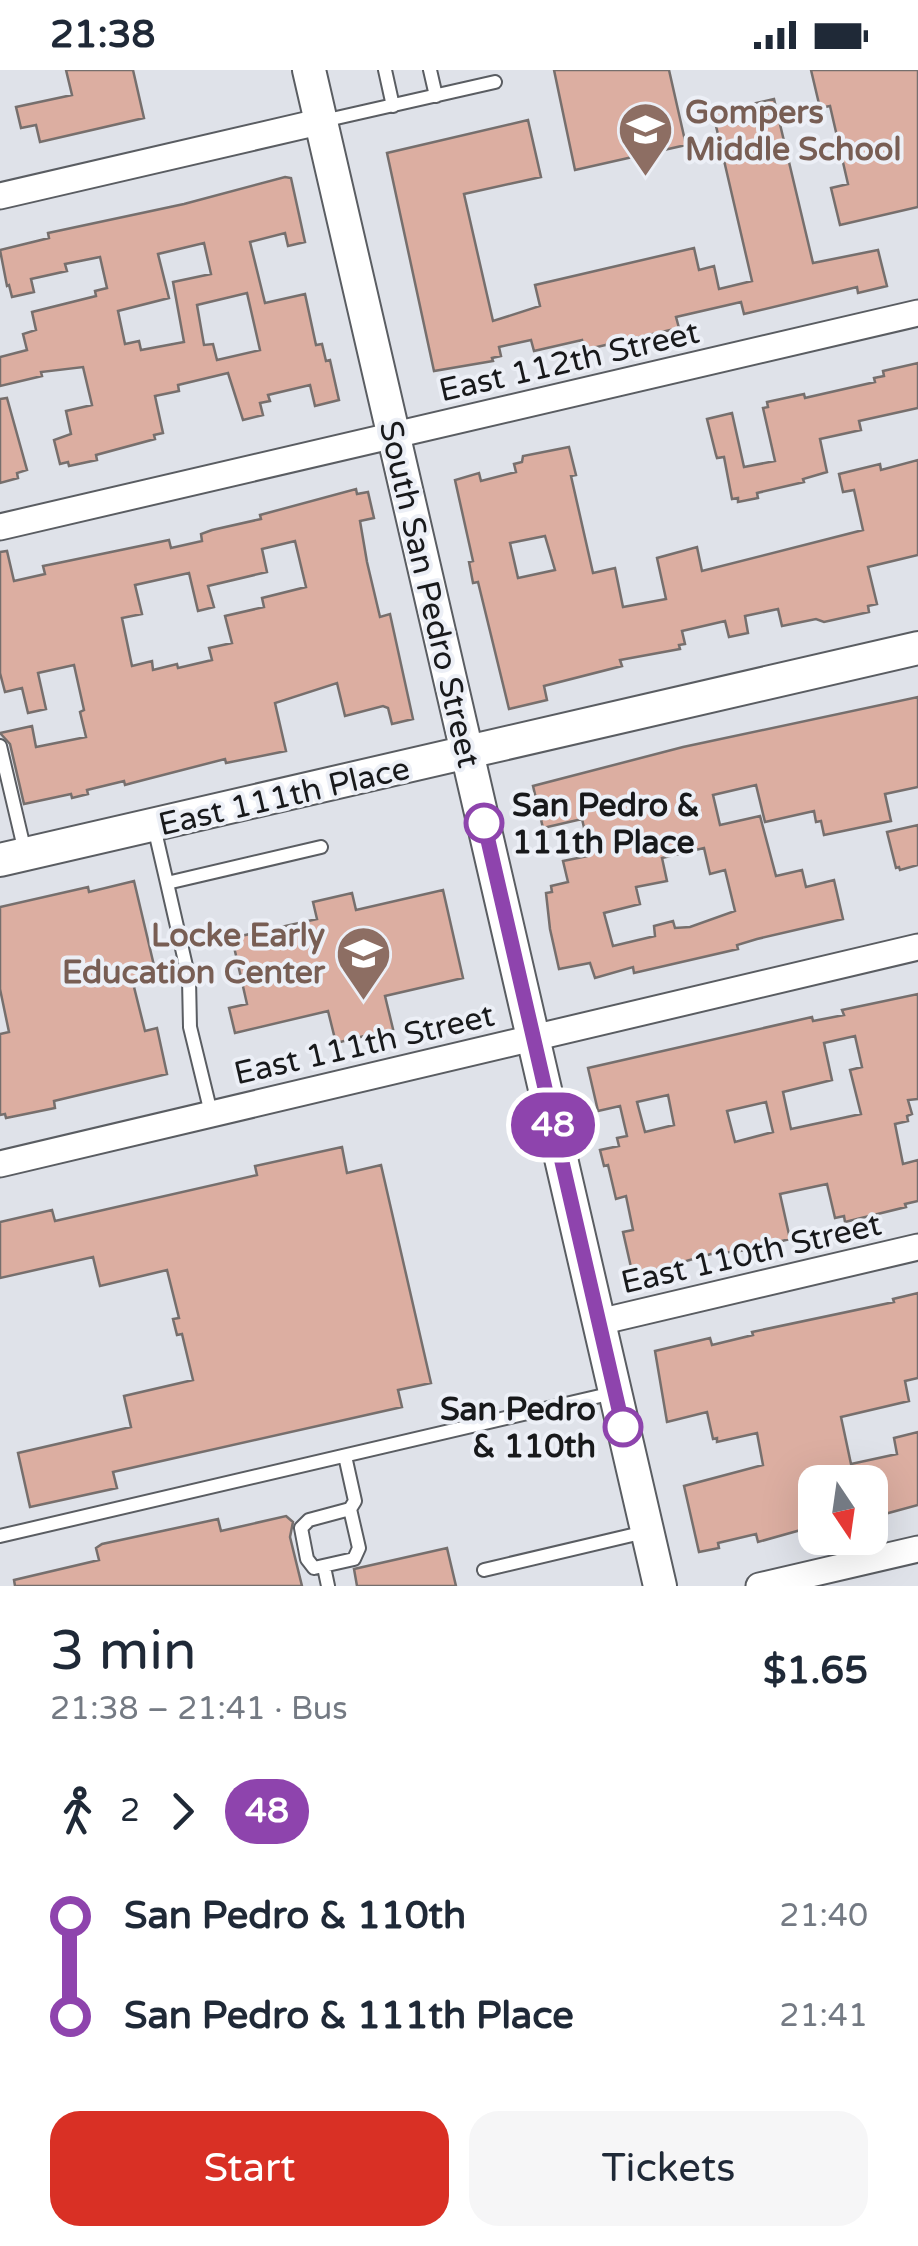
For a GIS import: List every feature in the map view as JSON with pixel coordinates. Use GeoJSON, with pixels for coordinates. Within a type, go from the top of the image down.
{"type":"FeatureCollection","features":[{"type":"Feature","properties":{"kind":"street","name":"South San Pedro Street"},"geometry":{"type":"LineString","coordinates":[[310,70],[660,1586]]}},
{"type":"Feature","properties":{"kind":"street"},"geometry":{"type":"LineString","coordinates":[[0,196],[322,121]]}},
{"type":"Feature","properties":{"kind":"street","name":"East 112th Street"},"geometry":{"type":"LineString","coordinates":[[0,527],[918,313]]}},
{"type":"Feature","properties":{"kind":"street","name":"East 111th Place"},"geometry":{"type":"LineString","coordinates":[[13,857],[918,648]]}},
{"type":"Feature","properties":{"kind":"street","name":"East 111th Street"},"geometry":{"type":"LineString","coordinates":[[0,1164],[918,948]]}},
{"type":"Feature","properties":{"kind":"street","name":"East 110th Street"},"geometry":{"type":"LineString","coordinates":[[599,1322],[918,1247]]}},
{"type":"Feature","properties":{"kind":"street"},"geometry":{"type":"LineString","coordinates":[[758,1586],[918,1549]]}},
{"type":"Feature","properties":{"kind":"lane"},"geometry":{"type":"LineString","coordinates":[[385,70],[393,106]]}},
{"type":"Feature","properties":{"kind":"lane"},"geometry":{"type":"LineString","coordinates":[[430,70],[436,96]]}},
{"type":"Feature","properties":{"kind":"lane"},"geometry":{"type":"LineString","coordinates":[[322,121],[496,82]]}},
{"type":"Feature","properties":{"kind":"lane"},"geometry":{"type":"LineString","coordinates":[[0,746],[13,857]]}},
{"type":"Feature","properties":{"kind":"lane"},"geometry":{"type":"LineString","coordinates":[[154,825],[189,979],[190,1027],[211,1113]]}},
{"type":"Feature","properties":{"kind":"lane"},"geometry":{"type":"LineString","coordinates":[[167,884],[321,847]]}},
{"type":"Feature","properties":{"kind":"lane"},"geometry":{"type":"LineString","coordinates":[[0,1536],[615,1392]]}},
{"type":"Feature","properties":{"kind":"lane"},"geometry":{"type":"LineString","coordinates":[[345,1456],[355,1501],[350,1508],[310,1520],[301,1528],[311,1565],[324,1567],[358,1555],[360,1548],[350,1508]]}},
{"type":"Feature","properties":{"kind":"lane"},"geometry":{"type":"LineString","coordinates":[[484,1570],[648,1532]]}},
{"type":"Feature","properties":{"kind":"lane"},"geometry":{"type":"LineString","coordinates":[[324,1567],[328,1586]]}},
{"type":"Feature","properties":{"kind":"building"},"geometry":{"type":"Polygon","coordinates":[[[66,70],[133,70],[144,118],[40,142],[36,125],[21,128],[16,107],[72,95],[66,70]]]}},
{"type":"Feature","properties":{"kind":"building"},"geometry":{"type":"Polygon","coordinates":[[[554,70],[669,70],[686,145],[575,170],[554,70]]]}},
{"type":"Feature","properties":{"kind":"building"},"geometry":{"type":"Polygon","coordinates":[[[811,70],[918,70],[918,207],[840,225],[831,188],[848,184],[830,106],[820,108],[811,70]]]}},
{"type":"Feature","properties":{"kind":"building"},"geometry":{"type":"Polygon","coordinates":[[[774,99],[813,263],[878,250],[887,286],[858,293],[857,287],[744,314],[741,302],[676,317],[679,328],[584,350],[582,340],[534,351],[531,340],[499,347],[501,356],[492,358],[493,361],[434,371],[387,153],[528,120],[541,177],[464,194],[493,321],[540,306],[535,285],[694,248],[699,270],[714,266],[719,289],[752,281],[713,113],[774,99]]]}},
{"type":"Feature","properties":{"kind":"building"},"geometry":{"type":"Polygon","coordinates":[[[291,178],[305,242],[288,246],[285,233],[250,242],[265,303],[305,294],[316,345],[322,344],[326,361],[330,360],[339,400],[315,406],[310,385],[268,395],[270,401],[260,403],[263,415],[243,420],[228,373],[178,385],[179,391],[155,396],[163,433],[154,435],[155,439],[96,455],[97,460],[60,464],[54,440],[71,434],[66,411],[92,405],[83,367],[41,372],[42,376],[0,386],[0,357],[27,350],[23,334],[36,330],[32,312],[96,296],[95,291],[107,288],[100,257],[65,264],[67,271],[31,279],[34,292],[12,297],[0,250],[49,238],[48,233],[291,178]],[[204,243],[158,254],[169,298],[118,311],[125,344],[139,341],[141,350],[184,342],[173,282],[211,274],[204,243]],[[247,293],[197,305],[204,345],[213,344],[217,360],[260,350],[247,293]]]}},
{"type":"Feature","properties":{"kind":"building"},"geometry":{"type":"Polygon","coordinates":[[[918,363],[918,408],[859,421],[861,430],[820,439],[827,472],[757,493],[758,498],[738,502],[738,498],[732,499],[724,457],[717,458],[707,419],[732,413],[744,467],[775,461],[763,408],[768,407],[767,402],[875,382],[874,378],[884,376],[883,371],[918,363]]]}},
{"type":"Feature","properties":{"kind":"building"},"geometry":{"type":"Polygon","coordinates":[[[7,398],[27,470],[17,473],[18,478],[0,483],[0,399],[7,398]]]}},
{"type":"Feature","properties":{"kind":"building"},"geometry":{"type":"Polygon","coordinates":[[[569,447],[576,475],[571,476],[593,573],[615,568],[623,607],[666,599],[657,558],[697,547],[702,571],[863,530],[854,490],[843,492],[839,474],[880,464],[881,470],[918,460],[918,555],[868,567],[877,604],[868,606],[869,612],[782,626],[778,609],[745,616],[748,633],[729,637],[725,621],[682,631],[685,644],[679,645],[680,649],[620,660],[622,666],[544,686],[547,700],[509,709],[478,582],[473,583],[469,562],[473,561],[455,480],[479,473],[481,481],[516,472],[514,464],[522,462],[523,456],[569,447]],[[545,536],[510,543],[518,578],[555,570],[545,536]]]}},
{"type":"Feature","properties":{"kind":"building"},"geometry":{"type":"Polygon","coordinates":[[[356,489],[357,494],[368,492],[374,518],[360,521],[367,562],[380,617],[390,614],[413,719],[392,724],[388,708],[383,706],[345,716],[337,683],[275,703],[286,751],[226,763],[225,759],[125,785],[124,781],[87,790],[88,794],[72,798],[71,794],[24,804],[10,744],[0,733],[32,726],[36,747],[86,737],[80,712],[84,710],[74,665],[38,673],[46,709],[28,713],[22,688],[5,692],[0,673],[0,552],[7,551],[14,581],[45,574],[43,566],[169,540],[171,548],[202,541],[201,534],[261,519],[260,515],[356,489]],[[295,541],[262,549],[267,572],[208,586],[214,607],[198,611],[189,573],[135,585],[142,614],[122,618],[132,666],[152,661],[153,670],[212,660],[209,648],[232,643],[225,616],[264,607],[262,598],[306,587],[295,541]]]}},
{"type":"Feature","properties":{"kind":"building"},"geometry":{"type":"Polygon","coordinates":[[[918,697],[918,787],[885,794],[891,821],[824,835],[814,811],[765,822],[756,785],[713,795],[720,825],[760,816],[776,876],[802,870],[806,887],[834,880],[843,919],[634,973],[633,967],[595,978],[590,963],[559,969],[546,893],[552,892],[551,886],[568,882],[563,861],[588,856],[589,849],[582,819],[543,828],[533,786],[683,747],[918,697]],[[704,848],[662,858],[667,881],[636,887],[640,904],[604,913],[613,946],[655,936],[654,926],[673,921],[675,928],[690,927],[735,911],[725,870],[710,874],[704,848]]]}},
{"type":"Feature","properties":{"kind":"building"},"geometry":{"type":"Polygon","coordinates":[[[918,825],[918,865],[900,870],[896,868],[887,832],[918,825]]]}},
{"type":"Feature","properties":{"kind":"building"},"geometry":{"type":"Polygon","coordinates":[[[134,881],[156,974],[132,979],[145,1031],[157,1028],[167,1074],[54,1101],[55,1108],[6,1118],[5,1114],[0,1115],[0,1034],[9,1032],[0,989],[0,907],[134,881]]]}},
{"type":"Feature","properties":{"kind":"building"},"geometry":{"type":"Polygon","coordinates":[[[443,890],[463,978],[385,996],[393,1029],[336,1043],[328,1011],[235,1033],[229,1008],[247,1004],[232,938],[317,919],[313,902],[352,893],[356,910],[443,890]]]}},
{"type":"Feature","properties":{"kind":"building"},"geometry":{"type":"Polygon","coordinates":[[[918,994],[918,1099],[908,1100],[912,1114],[907,1116],[908,1121],[895,1124],[903,1164],[918,1160],[918,1201],[845,1222],[844,1216],[835,1218],[827,1184],[780,1194],[790,1239],[711,1254],[633,1276],[623,1232],[633,1230],[626,1196],[616,1199],[600,1150],[619,1146],[617,1138],[627,1136],[620,1106],[598,1111],[588,1068],[812,1017],[813,1021],[844,1015],[842,1010],[918,994]],[[855,1036],[824,1043],[832,1080],[783,1092],[791,1129],[861,1114],[850,1070],[862,1067],[855,1036]],[[668,1095],[637,1102],[645,1132],[674,1125],[668,1095]],[[766,1102],[727,1111],[735,1142],[773,1132],[766,1102]]]}},
{"type":"Feature","properties":{"kind":"building"},"geometry":{"type":"Polygon","coordinates":[[[342,1147],[347,1173],[381,1165],[431,1383],[398,1390],[402,1407],[113,1472],[117,1488],[30,1507],[18,1453],[131,1427],[124,1396],[193,1380],[182,1334],[177,1335],[173,1319],[179,1318],[167,1270],[100,1286],[93,1257],[0,1278],[0,1222],[52,1210],[55,1221],[257,1175],[255,1166],[342,1147]]]}},
{"type":"Feature","properties":{"kind":"building"},"geometry":{"type":"Polygon","coordinates":[[[918,1293],[918,1378],[905,1381],[909,1401],[841,1417],[851,1464],[897,1454],[894,1438],[918,1432],[918,1505],[888,1513],[888,1465],[798,1465],[798,1531],[758,1542],[756,1534],[699,1552],[684,1486],[763,1465],[757,1433],[717,1442],[707,1412],[667,1422],[655,1351],[710,1338],[712,1345],[753,1335],[752,1332],[894,1302],[893,1299],[918,1293]]]}},
{"type":"Feature","properties":{"kind":"building"},"geometry":{"type":"Polygon","coordinates":[[[286,1516],[293,1522],[290,1537],[302,1586],[15,1586],[14,1580],[99,1560],[96,1548],[102,1544],[218,1519],[221,1531],[286,1516]]]}},
{"type":"Feature","properties":{"kind":"building"},"geometry":{"type":"Polygon","coordinates":[[[447,1548],[456,1586],[357,1586],[354,1569],[447,1548]]]}},
{"type":"Feature","properties":{"kind":"bus line","name":"48"},"geometry":{"type":"LineString","coordinates":[[484,823],[623,1427]]}},
{"type":"Feature","properties":{"kind":"place","name":"Gompers Middle School"},"geometry":{"type":"Point","coordinates":[646,179]}},
{"type":"Feature","properties":{"kind":"place","name":"San Pedro & 111th Place"},"geometry":{"type":"Point","coordinates":[484,823]}},
{"type":"Feature","properties":{"kind":"place","name":"Locke Early Education Center"},"geometry":{"type":"Point","coordinates":[364,1002]}},
{"type":"Feature","properties":{"kind":"place","name":"San Pedro & 110th"},"geometry":{"type":"Point","coordinates":[623,1427]}}]}
